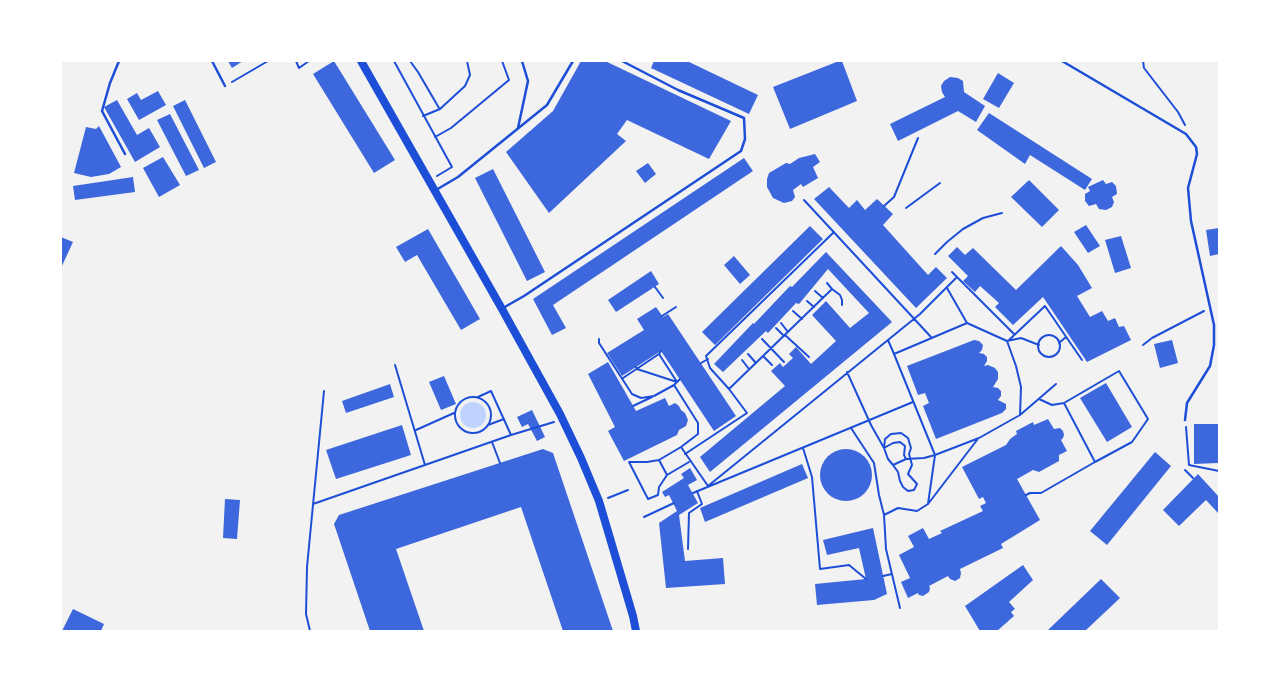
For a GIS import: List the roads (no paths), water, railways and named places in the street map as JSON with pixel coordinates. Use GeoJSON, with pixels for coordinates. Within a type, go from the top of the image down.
{"type":"FeatureCollection","features":[{"type":"Feature","properties":{"kind":"main road"},"geometry":{"type":"LineString","coordinates":[[361,61],[560,414],[599,501],[634,616],[636,631]]}},
{"type":"Feature","properties":{"kind":"lane"},"geometry":{"type":"LineString","coordinates":[[119,61],[102,111],[125,154]]}},
{"type":"Feature","properties":{"kind":"lane"},"geometry":{"type":"LineString","coordinates":[[212,61],[225,86]]}},
{"type":"Feature","properties":{"kind":"lane"},"geometry":{"type":"LineString","coordinates":[[518,128],[528,81],[522,61]]}},
{"type":"Feature","properties":{"kind":"lane"},"geometry":{"type":"LineString","coordinates":[[435,191],[458,178],[546,105],[573,61]]}},
{"type":"Feature","properties":{"kind":"lane"},"geometry":{"type":"LineString","coordinates":[[502,309],[741,152],[745,139],[744,118],[678,90],[622,61]]}},
{"type":"Feature","properties":{"kind":"lane"},"geometry":{"type":"LineString","coordinates":[[1062,61],[1186,134],[1196,147],[1197,154],[1188,188],[1191,220],[1214,325],[1214,345],[1210,366],[1187,403],[1185,420]]}},
{"type":"Feature","properties":{"kind":"water"},"geometry":{"type":"Polygon","coordinates":[[[473,402],[482,406],[486,415],[482,424],[473,428],[464,424],[460,415],[464,406],[473,402]]]}}]}
